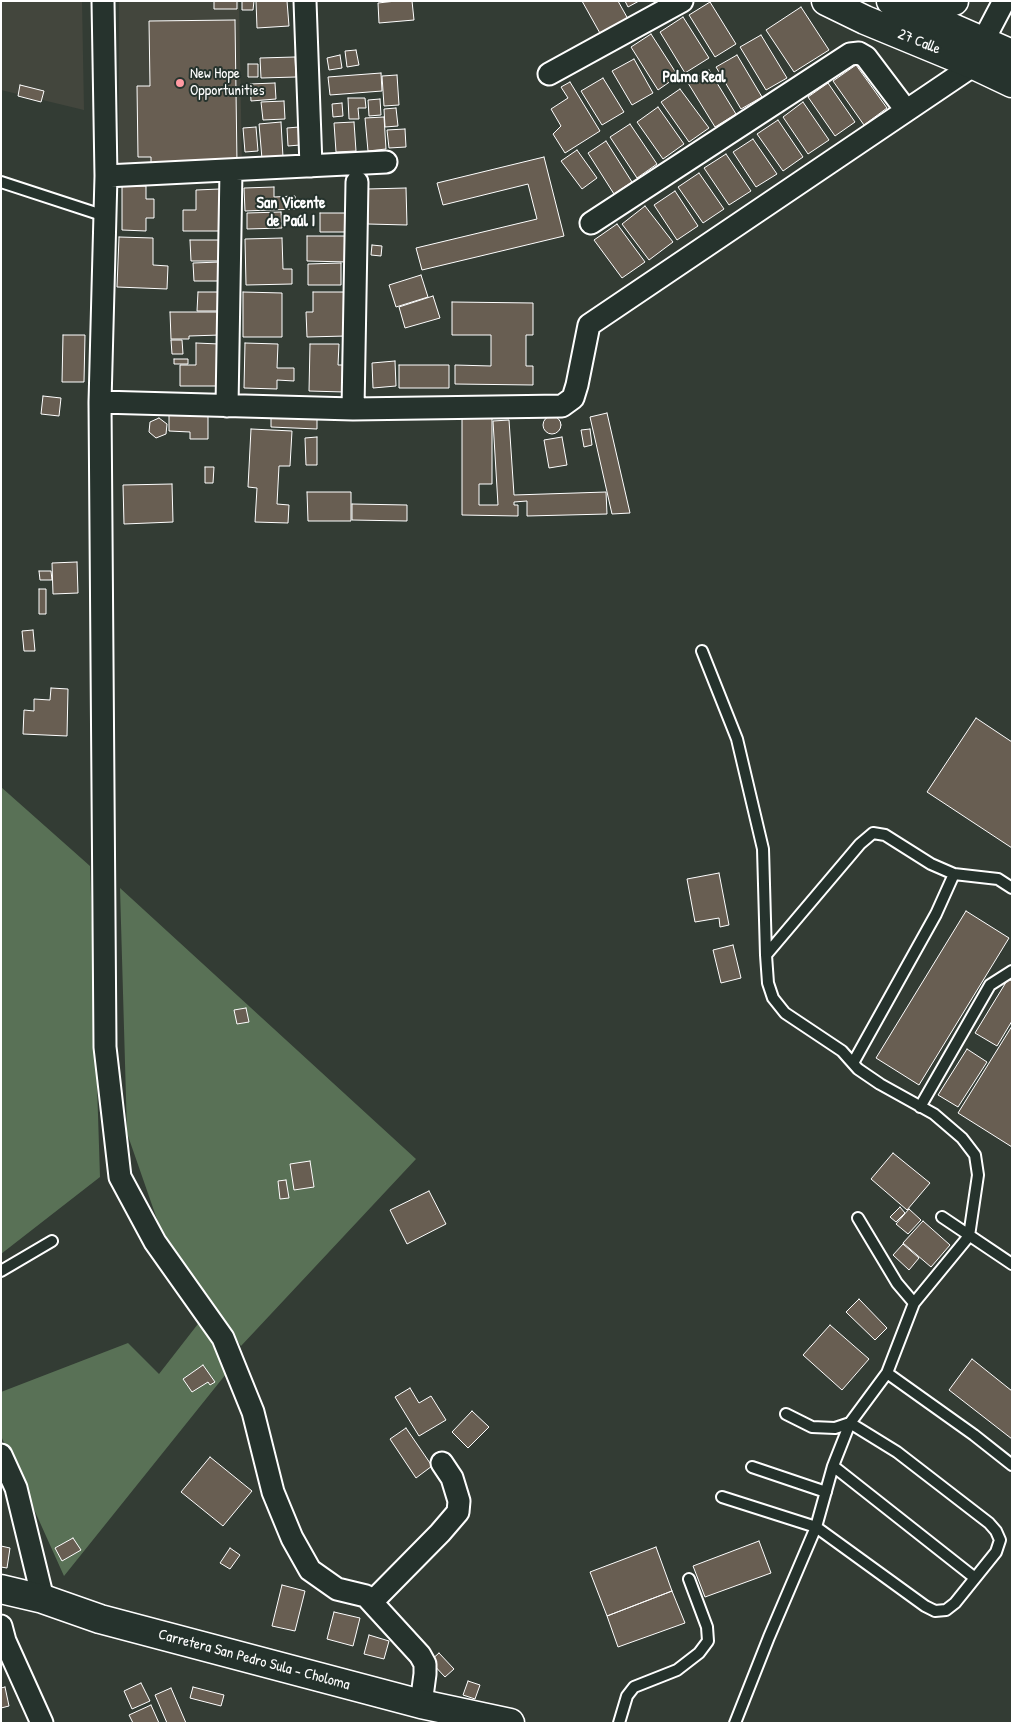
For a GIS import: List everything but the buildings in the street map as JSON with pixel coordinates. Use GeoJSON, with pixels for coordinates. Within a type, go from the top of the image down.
{"type":"FeatureCollection","features":[{"type":"Feature","properties":{"kind":"main road","name":"27 Calle"},"geometry":{"type":"LineString","coordinates":[[826,1],[865,20],[999,59]]}},
{"type":"Feature","properties":{"kind":"main road"},"geometry":{"type":"LineString","coordinates":[[896,4],[954,1]]}},
{"type":"Feature","properties":{"kind":"main road","name":"27 Calle"},"geometry":{"type":"LineString","coordinates":[[896,4],[999,59]]}},
{"type":"Feature","properties":{"kind":"main road","name":"Carretera San Pedro Sula - Choloma"},"geometry":{"type":"LineString","coordinates":[[1,1589],[43,1599],[100,1619],[421,1704],[510,1723]]}},
{"type":"Feature","properties":{"kind":"street"},"geometry":{"type":"LineString","coordinates":[[103,1],[106,176],[100,402],[105,1047],[120,1176],[155,1242],[223,1338],[253,1412],[274,1492],[292,1538],[310,1570],[337,1588],[366,1596],[420,1655],[424,1664],[425,1674],[421,1704]]}},
{"type":"Feature","properties":{"kind":"street"},"geometry":{"type":"LineString","coordinates":[[305,1],[310,166]]}},
{"type":"Feature","properties":{"kind":"street"},"geometry":{"type":"LineString","coordinates":[[549,74],[682,1]]}},
{"type":"Feature","properties":{"kind":"street"},"geometry":{"type":"LineString","coordinates":[[100,402],[353,409],[562,406],[573,398],[589,325],[906,110],[999,59],[1004,1]]}},
{"type":"Feature","properties":{"kind":"street"},"geometry":{"type":"LineString","coordinates":[[591,223],[850,54],[859,53],[866,57],[906,110]]}},
{"type":"Feature","properties":{"kind":"street"},"geometry":{"type":"LineString","coordinates":[[106,176],[386,162]]}},
{"type":"Feature","properties":{"kind":"street"},"geometry":{"type":"LineString","coordinates":[[227,406],[231,170]]}},
{"type":"Feature","properties":{"kind":"street"},"geometry":{"type":"LineString","coordinates":[[353,409],[357,182]]}},
{"type":"Feature","properties":{"kind":"street"},"geometry":{"type":"LineString","coordinates":[[1,1455],[16,1488],[43,1599]]}},
{"type":"Feature","properties":{"kind":"street"},"geometry":{"type":"LineString","coordinates":[[372,1602],[458,1512],[459,1501],[452,1478],[442,1463]]}},
{"type":"Feature","properties":{"kind":"street"},"geometry":{"type":"LineString","coordinates":[[1,1626],[42,1723]]}},
{"type":"Feature","properties":{"kind":"lane"},"geometry":{"type":"LineString","coordinates":[[1,182],[105,216]]}},
{"type":"Feature","properties":{"kind":"lane"},"geometry":{"type":"LineString","coordinates":[[702,650],[737,739],[763,849],[766,955],[768,983],[773,998],[785,1013],[842,1050],[858,1069],[880,1084],[934,1114],[962,1138],[975,1155],[978,1175],[969,1236],[914,1302],[887,1373],[850,1423],[833,1466],[816,1526],[769,1636],[735,1723]]}},
{"type":"Feature","properties":{"kind":"lane"},"geometry":{"type":"LineString","coordinates":[[766,955],[854,850],[873,833],[885,835],[931,864],[954,874],[998,879],[1012,888]]}},
{"type":"Feature","properties":{"kind":"lane"},"geometry":{"type":"LineString","coordinates":[[853,1063],[936,914],[954,874]]}},
{"type":"Feature","properties":{"kind":"lane"},"geometry":{"type":"LineString","coordinates":[[920,1107],[990,985],[1012,972]]}},
{"type":"Feature","properties":{"kind":"lane"},"geometry":{"type":"LineString","coordinates":[[942,1216],[1012,1264]]}},
{"type":"Feature","properties":{"kind":"lane"},"geometry":{"type":"LineString","coordinates":[[858,1218],[896,1283],[914,1302]]}},
{"type":"Feature","properties":{"kind":"lane"},"geometry":{"type":"LineString","coordinates":[[1,1272],[52,1241]]}},
{"type":"Feature","properties":{"kind":"lane"},"geometry":{"type":"LineString","coordinates":[[887,1373],[974,1435],[1012,1465]]}},
{"type":"Feature","properties":{"kind":"lane"},"geometry":{"type":"LineString","coordinates":[[786,1414],[812,1427],[835,1428],[850,1423]]}},
{"type":"Feature","properties":{"kind":"lane"},"geometry":{"type":"LineString","coordinates":[[722,1497],[816,1526],[925,1606],[935,1611],[946,1610],[955,1603],[996,1552],[1000,1540],[996,1531],[963,1501],[897,1452],[850,1423]]}},
{"type":"Feature","properties":{"kind":"lane"},"geometry":{"type":"LineString","coordinates":[[833,1466],[975,1578]]}},
{"type":"Feature","properties":{"kind":"lane"},"geometry":{"type":"LineString","coordinates":[[752,1467],[826,1492]]}},
{"type":"Feature","properties":{"kind":"lane"},"geometry":{"type":"LineString","coordinates":[[619,1723],[626,1696],[634,1687],[677,1670],[700,1653],[708,1641],[707,1627],[688,1579]]}},
{"type":"Feature","properties":{"kind":"shaded area"},"geometry":{"type":"Polygon","coordinates":[[[1,1],[82,1],[84,110],[1,90],[1,1]]]}},
{"type":"Feature","properties":{"kind":"shaded area","name":"New Hope Opportunities"},"geometry":{"type":"Polygon","coordinates":[[[119,1],[239,1],[242,165],[119,170],[119,1]]]}},
{"type":"Feature","properties":{"kind":"green space"},"geometry":{"type":"Polygon","coordinates":[[[1,787],[90,866],[100,1177],[1,1254],[1,787]]]}},
{"type":"Feature","properties":{"kind":"green space"},"geometry":{"type":"Polygon","coordinates":[[[120,888],[416,1159],[241,1346],[160,1228],[127,1133],[120,888]]]}},
{"type":"Feature","properties":{"kind":"green space"},"geometry":{"type":"Polygon","coordinates":[[[201,1320],[226,1374],[64,1576],[1,1436],[1,1392],[128,1343],[159,1374],[201,1320]]]}},
{"type":"Feature","properties":{"kind":"place","name":"New Hope Opportunities"},"geometry":{"type":"Point","coordinates":[180,83]}},
{"type":"Feature","properties":{"kind":"district","name":"Palma Real"},"geometry":{"type":"Point","coordinates":[694,78]}},
{"type":"Feature","properties":{"kind":"district","name":"San Vicente de Paúl I"},"geometry":{"type":"Point","coordinates":[291,213]}}]}
